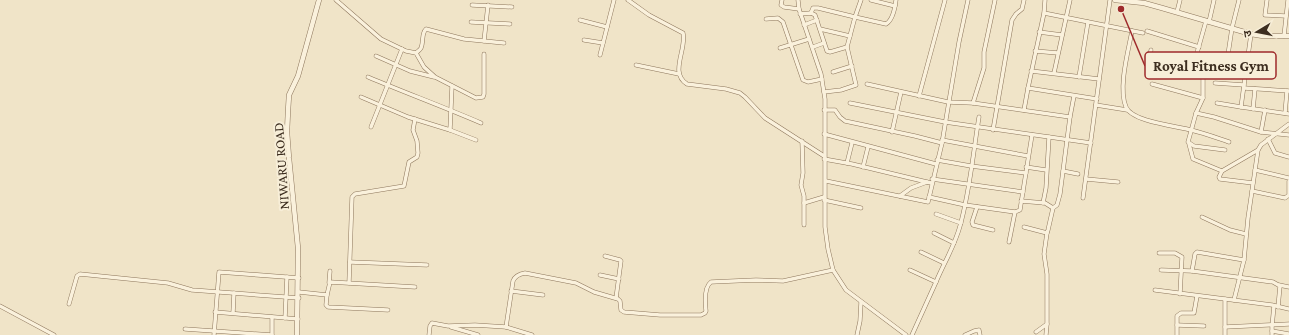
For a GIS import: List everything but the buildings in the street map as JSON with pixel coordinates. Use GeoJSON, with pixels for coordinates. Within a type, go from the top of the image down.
{"type":"FeatureCollection","features":[{"type":"Feature","properties":{"kind":"street","name":"NIWARU ROAD"},"geometry":{"type":"LineString","coordinates":[[297,335],[299,292],[298,248],[287,132],[289,95],[298,76],[317,9],[318,0]]}},
{"type":"Feature","properties":{"kind":"street"},"geometry":{"type":"LineString","coordinates":[[336,0],[381,40],[416,53],[424,67],[435,77],[476,98],[483,97],[484,94],[484,54]]}},
{"type":"Feature","properties":{"kind":"street"},"geometry":{"type":"LineString","coordinates":[[600,55],[614,0]]}},
{"type":"Feature","properties":{"kind":"street"},"geometry":{"type":"LineString","coordinates":[[628,0],[649,15],[683,33],[684,42],[679,74],[682,81],[687,84],[726,89],[740,93],[765,118],[802,141],[824,158],[930,181],[1023,192]]}},
{"type":"Feature","properties":{"kind":"street"},"geometry":{"type":"LineString","coordinates":[[782,0],[782,5],[784,7],[798,9]]}},
{"type":"Feature","properties":{"kind":"street"},"geometry":{"type":"LineString","coordinates":[[798,0],[798,9],[813,47],[824,92],[824,158],[826,181],[824,198],[825,237],[833,270],[846,290],[906,335]]}},
{"type":"Feature","properties":{"kind":"street"},"geometry":{"type":"LineString","coordinates":[[824,92],[841,90],[856,85],[847,47],[861,0]]}},
{"type":"Feature","properties":{"kind":"street"},"geometry":{"type":"LineString","coordinates":[[871,0],[895,6]]}},
{"type":"Feature","properties":{"kind":"street"},"geometry":{"type":"LineString","coordinates":[[811,13],[813,8],[818,8],[886,24],[889,23],[896,0]]}},
{"type":"Feature","properties":{"kind":"street"},"geometry":{"type":"LineString","coordinates":[[919,96],[945,0]]}},
{"type":"Feature","properties":{"kind":"street"},"geometry":{"type":"LineString","coordinates":[[826,181],[928,202],[930,181],[937,162],[946,122],[948,102],[968,0]]}},
{"type":"Feature","properties":{"kind":"street"},"geometry":{"type":"LineString","coordinates":[[973,103],[984,68],[984,52],[995,0]]}},
{"type":"Feature","properties":{"kind":"street"},"geometry":{"type":"LineString","coordinates":[[993,130],[1012,20],[1022,9],[1024,0]]}},
{"type":"Feature","properties":{"kind":"street"},"geometry":{"type":"LineString","coordinates":[[1024,110],[1044,13],[1045,0]]}},
{"type":"Feature","properties":{"kind":"street"},"geometry":{"type":"LineString","coordinates":[[1054,73],[1070,0]]}},
{"type":"Feature","properties":{"kind":"street"},"geometry":{"type":"LineString","coordinates":[[1083,198],[1110,0]]}},
{"type":"Feature","properties":{"kind":"street"},"geometry":{"type":"LineString","coordinates":[[1116,0],[1144,2],[1251,34],[1263,36],[1287,36],[1286,16],[1288,0]]}},
{"type":"Feature","properties":{"kind":"street"},"geometry":{"type":"LineString","coordinates":[[1177,12],[1180,0]]}},
{"type":"Feature","properties":{"kind":"street"},"geometry":{"type":"LineString","coordinates":[[1195,60],[1214,0]]}},
{"type":"Feature","properties":{"kind":"street"},"geometry":{"type":"LineString","coordinates":[[1222,171],[1193,159],[1189,139],[1196,113],[1204,98],[1203,76],[1205,70],[1208,68],[1225,65],[1226,63],[1239,0]]}},
{"type":"Feature","properties":{"kind":"street"},"geometry":{"type":"LineString","coordinates":[[1267,0],[1265,15],[1286,16]]}},
{"type":"Feature","properties":{"kind":"street"},"geometry":{"type":"LineString","coordinates":[[472,5],[512,7]]}},
{"type":"Feature","properties":{"kind":"street"},"geometry":{"type":"LineString","coordinates":[[484,41],[488,5]]}},
{"type":"Feature","properties":{"kind":"street"},"geometry":{"type":"LineString","coordinates":[[800,14],[811,13],[815,15],[824,43],[829,52],[847,47]]}},
{"type":"Feature","properties":{"kind":"street"},"geometry":{"type":"LineString","coordinates":[[1044,13],[1132,31],[1145,32],[1199,47]]}},
{"type":"Feature","properties":{"kind":"street"},"geometry":{"type":"LineString","coordinates":[[766,19],[778,18],[783,22],[802,80],[808,82],[822,79]]}},
{"type":"Feature","properties":{"kind":"street"},"geometry":{"type":"LineString","coordinates":[[580,20],[607,27]]}},
{"type":"Feature","properties":{"kind":"street"},"geometry":{"type":"LineString","coordinates":[[804,25],[817,20]]}},
{"type":"Feature","properties":{"kind":"street"},"geometry":{"type":"LineString","coordinates":[[470,22],[510,24]]}},
{"type":"Feature","properties":{"kind":"street"},"geometry":{"type":"LineString","coordinates":[[1079,77],[1088,22]]}},
{"type":"Feature","properties":{"kind":"street"},"geometry":{"type":"LineString","coordinates":[[416,53],[421,47],[424,30],[426,29],[464,39],[504,43]]}},
{"type":"Feature","properties":{"kind":"street"},"geometry":{"type":"LineString","coordinates":[[820,29],[850,36]]}},
{"type":"Feature","properties":{"kind":"street"},"geometry":{"type":"LineString","coordinates":[[1127,110],[1123,95],[1124,77],[1132,31]]}},
{"type":"Feature","properties":{"kind":"street"},"geometry":{"type":"LineString","coordinates":[[1039,32],[1062,35]]}},
{"type":"Feature","properties":{"kind":"street"},"geometry":{"type":"LineString","coordinates":[[1241,107],[1251,34]]}},
{"type":"Feature","properties":{"kind":"street"},"geometry":{"type":"LineString","coordinates":[[780,48],[809,39]]}},
{"type":"Feature","properties":{"kind":"street"},"geometry":{"type":"LineString","coordinates":[[584,40],[603,43]]}},
{"type":"Feature","properties":{"kind":"street"},"geometry":{"type":"LineString","coordinates":[[813,47],[824,43]]}},
{"type":"Feature","properties":{"kind":"street"},"geometry":{"type":"LineString","coordinates":[[371,127],[402,49]]}},
{"type":"Feature","properties":{"kind":"street"},"geometry":{"type":"LineString","coordinates":[[1151,50],[1150,55],[1153,60],[1203,76]]}},
{"type":"Feature","properties":{"kind":"street"},"geometry":{"type":"LineString","coordinates":[[1035,51],[1058,53]]}},
{"type":"Feature","properties":{"kind":"street"},"geometry":{"type":"LineString","coordinates":[[376,56],[410,71],[435,77]]}},
{"type":"Feature","properties":{"kind":"street"},"geometry":{"type":"LineString","coordinates":[[636,65],[679,74]]}},
{"type":"Feature","properties":{"kind":"street"},"geometry":{"type":"LineString","coordinates":[[833,72],[852,66]]}},
{"type":"Feature","properties":{"kind":"street"},"geometry":{"type":"LineString","coordinates":[[1031,71],[1099,79]]}},
{"type":"Feature","properties":{"kind":"street"},"geometry":{"type":"LineString","coordinates":[[368,77],[481,123]]}},
{"type":"Feature","properties":{"kind":"street"},"geometry":{"type":"LineString","coordinates":[[1215,83],[1255,89],[1288,91],[1287,114],[1217,103]]}},
{"type":"Feature","properties":{"kind":"street"},"geometry":{"type":"LineString","coordinates":[[867,84],[948,102],[998,106],[1070,117]]}},
{"type":"Feature","properties":{"kind":"street"},"geometry":{"type":"LineString","coordinates":[[1152,84],[1204,98]]}},
{"type":"Feature","properties":{"kind":"street"},"geometry":{"type":"LineString","coordinates":[[450,130],[452,86]]}},
{"type":"Feature","properties":{"kind":"street"},"geometry":{"type":"LineString","coordinates":[[1028,88],[1074,96],[1097,98]]}},
{"type":"Feature","properties":{"kind":"street"},"geometry":{"type":"LineString","coordinates":[[1253,109],[1255,89]]}},
{"type":"Feature","properties":{"kind":"street"},"geometry":{"type":"LineString","coordinates":[[892,132],[901,92]]}},
{"type":"Feature","properties":{"kind":"street"},"geometry":{"type":"LineString","coordinates":[[1046,335],[1047,274],[1044,254],[1046,233],[1053,208],[1056,207],[1058,202],[1074,96]]}},
{"type":"Feature","properties":{"kind":"street"},"geometry":{"type":"LineString","coordinates":[[361,97],[415,120],[450,130],[476,140]]}},
{"type":"Feature","properties":{"kind":"street"},"geometry":{"type":"LineString","coordinates":[[850,103],[978,128],[1091,143]]}},
{"type":"Feature","properties":{"kind":"street"},"geometry":{"type":"LineString","coordinates":[[1096,105],[1127,110],[1158,124],[1191,130],[1229,142]]}},
{"type":"Feature","properties":{"kind":"street"},"geometry":{"type":"LineString","coordinates":[[824,110],[835,110],[840,118],[846,121],[892,132],[1028,156]]}},
{"type":"Feature","properties":{"kind":"street"},"geometry":{"type":"LineString","coordinates":[[1261,132],[1265,110]]}},
{"type":"Feature","properties":{"kind":"street"},"geometry":{"type":"LineString","coordinates":[[1196,113],[1214,117],[1261,132],[1289,135]]}},
{"type":"Feature","properties":{"kind":"street"},"geometry":{"type":"LineString","coordinates":[[912,335],[954,243],[961,223],[980,117]]}},
{"type":"Feature","properties":{"kind":"street"},"geometry":{"type":"LineString","coordinates":[[349,283],[352,197],[355,194],[402,188],[404,186],[409,162],[417,157],[418,153],[418,140],[413,131],[415,120]]}},
{"type":"Feature","properties":{"kind":"street"},"geometry":{"type":"LineString","coordinates":[[1253,183],[1220,179],[1219,177],[1222,171],[1258,150],[1268,139],[1289,124]]}},
{"type":"Feature","properties":{"kind":"street"},"geometry":{"type":"LineString","coordinates":[[824,134],[868,147],[937,162],[1026,173]]}},
{"type":"Feature","properties":{"kind":"street"},"geometry":{"type":"LineString","coordinates":[[929,197],[977,207],[1015,212],[1020,210],[1032,135]]}},
{"type":"Feature","properties":{"kind":"street"},"geometry":{"type":"LineString","coordinates":[[1043,203],[1046,188],[1049,137]]}},
{"type":"Feature","properties":{"kind":"street"},"geometry":{"type":"LineString","coordinates":[[1268,139],[1275,154],[1289,157]]}},
{"type":"Feature","properties":{"kind":"street"},"geometry":{"type":"LineString","coordinates":[[802,141],[803,173],[801,185],[804,193],[804,225]]}},
{"type":"Feature","properties":{"kind":"street"},"geometry":{"type":"LineString","coordinates":[[847,164],[852,143]]}},
{"type":"Feature","properties":{"kind":"street"},"geometry":{"type":"LineString","coordinates":[[1189,144],[1225,150]]}},
{"type":"Feature","properties":{"kind":"street"},"geometry":{"type":"LineString","coordinates":[[863,167],[868,147]]}},
{"type":"Feature","properties":{"kind":"street"},"geometry":{"type":"LineString","coordinates":[[1234,300],[1244,260],[1246,234],[1258,150]]}},
{"type":"Feature","properties":{"kind":"street"},"geometry":{"type":"LineString","coordinates":[[1026,167],[1046,170]]}},
{"type":"Feature","properties":{"kind":"street"},"geometry":{"type":"LineString","coordinates":[[1255,170],[1289,178]]}},
{"type":"Feature","properties":{"kind":"street"},"geometry":{"type":"LineString","coordinates":[[1063,171],[1078,174]]}},
{"type":"Feature","properties":{"kind":"street"},"geometry":{"type":"LineString","coordinates":[[1086,179],[1118,182]]}},
{"type":"Feature","properties":{"kind":"street"},"geometry":{"type":"LineString","coordinates":[[900,196],[911,188],[930,181]]}},
{"type":"Feature","properties":{"kind":"street"},"geometry":{"type":"LineString","coordinates":[[1252,191],[1285,198],[1289,195],[1289,181]]}},
{"type":"Feature","properties":{"kind":"street"},"geometry":{"type":"LineString","coordinates":[[804,203],[824,198],[861,208]]}},
{"type":"Feature","properties":{"kind":"street"},"geometry":{"type":"LineString","coordinates":[[1022,201],[1043,203],[1053,208]]}},
{"type":"Feature","properties":{"kind":"street"},"geometry":{"type":"LineString","coordinates":[[977,207],[972,222],[973,225],[993,230]]}},
{"type":"Feature","properties":{"kind":"street"},"geometry":{"type":"LineString","coordinates":[[1009,242],[1015,212]]}},
{"type":"Feature","properties":{"kind":"street"},"geometry":{"type":"LineString","coordinates":[[936,214],[961,223]]}},
{"type":"Feature","properties":{"kind":"street"},"geometry":{"type":"LineString","coordinates":[[1202,217],[1230,230],[1246,234]]}},
{"type":"Feature","properties":{"kind":"street"},"geometry":{"type":"LineString","coordinates":[[1024,227],[1046,233]]}},
{"type":"Feature","properties":{"kind":"street"},"geometry":{"type":"LineString","coordinates":[[934,233],[954,243]]}},
{"type":"Feature","properties":{"kind":"street"},"geometry":{"type":"LineString","coordinates":[[920,252],[944,263]]}},
{"type":"Feature","properties":{"kind":"street"},"geometry":{"type":"LineString","coordinates":[[1192,271],[1195,254],[1197,252],[1244,260]]}},
{"type":"Feature","properties":{"kind":"street"},"geometry":{"type":"LineString","coordinates":[[1159,253],[1180,255],[1182,260],[1180,294]]}},
{"type":"Feature","properties":{"kind":"street"},"geometry":{"type":"LineString","coordinates":[[605,256],[621,261],[616,298]]}},
{"type":"Feature","properties":{"kind":"street"},"geometry":{"type":"LineString","coordinates":[[350,262],[427,265]]}},
{"type":"Feature","properties":{"kind":"street"},"geometry":{"type":"LineString","coordinates":[[330,270],[326,304],[330,307],[388,310]]}},
{"type":"Feature","properties":{"kind":"street"},"geometry":{"type":"LineString","coordinates":[[506,327],[514,278],[525,273],[576,283],[594,292],[616,298],[620,301],[621,310],[624,312],[660,315],[702,315],[706,311],[706,288],[711,282],[756,280],[783,281],[833,270]]}},
{"type":"Feature","properties":{"kind":"street"},"geometry":{"type":"LineString","coordinates":[[910,270],[936,282]]}},
{"type":"Feature","properties":{"kind":"street"},"geometry":{"type":"LineString","coordinates":[[1161,270],[1192,271],[1289,286]]}},
{"type":"Feature","properties":{"kind":"street"},"geometry":{"type":"LineString","coordinates":[[214,334],[218,274],[221,272],[299,278]]}},
{"type":"Feature","properties":{"kind":"street"},"geometry":{"type":"LineString","coordinates":[[69,304],[77,276],[79,274],[168,283],[192,290],[298,298]]}},
{"type":"Feature","properties":{"kind":"street"},"geometry":{"type":"LineString","coordinates":[[600,275],[619,279]]}},
{"type":"Feature","properties":{"kind":"street"},"geometry":{"type":"LineString","coordinates":[[285,318],[287,277]]}},
{"type":"Feature","properties":{"kind":"street"},"geometry":{"type":"LineString","coordinates":[[329,283],[415,287]]}},
{"type":"Feature","properties":{"kind":"street"},"geometry":{"type":"LineString","coordinates":[[1279,285],[1280,288],[1272,326],[1272,333],[1289,334]]}},
{"type":"Feature","properties":{"kind":"street"},"geometry":{"type":"LineString","coordinates":[[1155,290],[1289,309]]}},
{"type":"Feature","properties":{"kind":"street"},"geometry":{"type":"LineString","coordinates":[[511,291],[543,295]]}},
{"type":"Feature","properties":{"kind":"street"},"geometry":{"type":"LineString","coordinates":[[299,292],[328,295]]}},
{"type":"Feature","properties":{"kind":"street"},"geometry":{"type":"LineString","coordinates":[[233,313],[234,293]]}},
{"type":"Feature","properties":{"kind":"street"},"geometry":{"type":"LineString","coordinates":[[1177,335],[1177,316],[1179,313],[1194,313],[1197,296]]}},
{"type":"Feature","properties":{"kind":"street"},"geometry":{"type":"LineString","coordinates":[[1225,299],[1225,335]]}},
{"type":"Feature","properties":{"kind":"street"},"geometry":{"type":"LineString","coordinates":[[857,335],[860,321],[861,302]]}},
{"type":"Feature","properties":{"kind":"street"},"geometry":{"type":"LineString","coordinates":[[0,306],[54,335]]}},
{"type":"Feature","properties":{"kind":"street"},"geometry":{"type":"LineString","coordinates":[[215,312],[298,319]]}},
{"type":"Feature","properties":{"kind":"street"},"geometry":{"type":"LineString","coordinates":[[185,329],[214,334],[272,335],[272,317]]}},
{"type":"Feature","properties":{"kind":"street"},"geometry":{"type":"LineString","coordinates":[[429,335],[431,324],[434,323],[478,335]]}},
{"type":"Feature","properties":{"kind":"street"},"geometry":{"type":"LineString","coordinates":[[1036,332],[1047,324]]}},
{"type":"Feature","properties":{"kind":"street"},"geometry":{"type":"LineString","coordinates":[[1225,327],[1272,326],[1289,324]]}},
{"type":"Feature","properties":{"kind":"street"},"geometry":{"type":"LineString","coordinates":[[448,326],[475,325],[506,327],[532,335]]}},
{"type":"Feature","properties":{"kind":"street"},"geometry":{"type":"LineString","coordinates":[[1177,325],[1204,326]]}},
{"type":"Feature","properties":{"kind":"street"},"geometry":{"type":"LineString","coordinates":[[965,335],[979,330],[980,335]]}},
{"type":"Feature","properties":{"kind":"place","name":"Royal Fitness Gym"},"geometry":{"type":"Point","coordinates":[1121,9]}}]}
